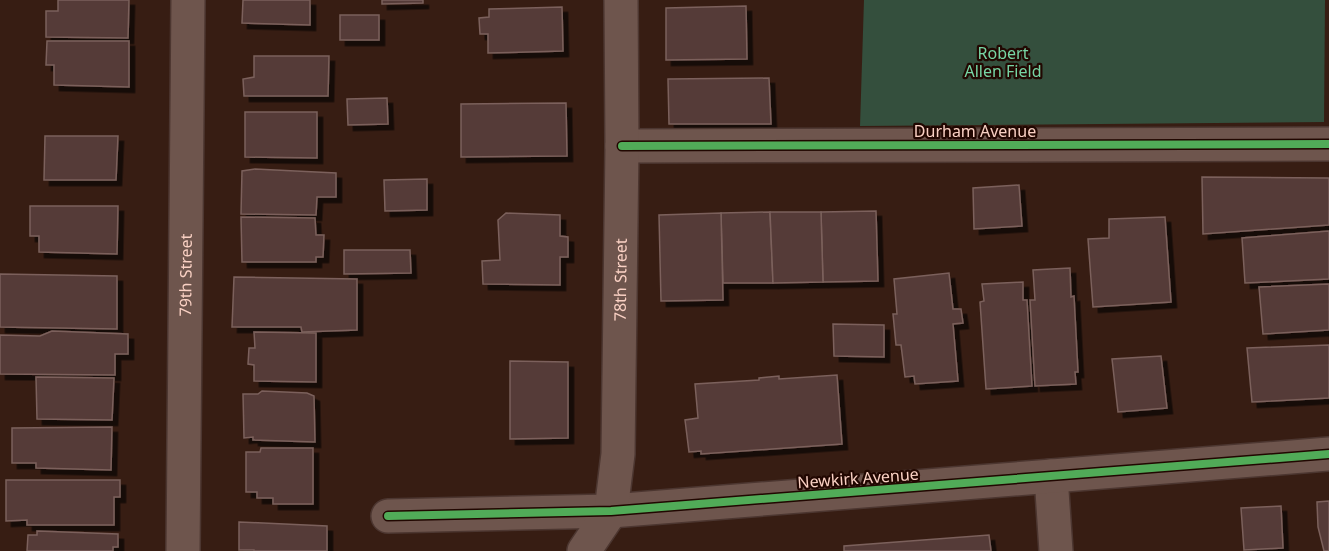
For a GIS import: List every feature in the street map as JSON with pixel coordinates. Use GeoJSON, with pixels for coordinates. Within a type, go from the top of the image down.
{"type":"FeatureCollection","features":[{"type":"Feature","properties":{"kind":"street","name":"79th Street"},"geometry":{"type":"LineString","coordinates":[[183,551],[188,0]]}},
{"type":"Feature","properties":{"kind":"street","name":"78th Street"},"geometry":{"type":"LineString","coordinates":[[584,551],[611,511],[618,454],[622,146],[621,0]]}},
{"type":"Feature","properties":{"kind":"street","name":"Durham Avenue"},"geometry":{"type":"LineString","coordinates":[[622,146],[1329,144]]}},
{"type":"Feature","properties":{"kind":"street","name":"Newkirk Avenue"},"geometry":{"type":"LineString","coordinates":[[388,516],[611,511],[1329,454]]}},
{"type":"Feature","properties":{"kind":"street"},"geometry":{"type":"LineString","coordinates":[[1051,477],[1056,551]]}},
{"type":"Feature","properties":{"kind":"green space","name":"Robert Allen Field"},"geometry":{"type":"Polygon","coordinates":[[[864,0],[1325,0],[1324,122],[860,126],[864,0]]]}},
{"type":"Feature","properties":{"kind":"building"},"geometry":{"type":"Polygon","coordinates":[[[58,0],[129,0],[128,38],[46,37],[46,11],[58,11],[58,0]]]}},
{"type":"Feature","properties":{"kind":"building"},"geometry":{"type":"Polygon","coordinates":[[[243,0],[310,0],[310,25],[242,23],[243,0]]]}},
{"type":"Feature","properties":{"kind":"building"},"geometry":{"type":"Polygon","coordinates":[[[382,0],[423,0],[423,3],[382,4],[382,0]]]}},
{"type":"Feature","properties":{"kind":"building"},"geometry":{"type":"Polygon","coordinates":[[[746,6],[747,59],[666,60],[666,8],[746,6]]]}},
{"type":"Feature","properties":{"kind":"building"},"geometry":{"type":"Polygon","coordinates":[[[562,7],[563,51],[488,53],[488,34],[480,34],[479,18],[489,17],[489,9],[562,7]]]}},
{"type":"Feature","properties":{"kind":"building"},"geometry":{"type":"Polygon","coordinates":[[[340,15],[379,15],[379,40],[340,40],[340,15]]]}},
{"type":"Feature","properties":{"kind":"building"},"geometry":{"type":"Polygon","coordinates":[[[47,41],[129,41],[129,87],[54,85],[54,65],[46,65],[47,41]]]}},
{"type":"Feature","properties":{"kind":"building"},"geometry":{"type":"Polygon","coordinates":[[[254,56],[329,56],[328,96],[244,96],[243,79],[254,77],[254,56]]]}},
{"type":"Feature","properties":{"kind":"building"},"geometry":{"type":"Polygon","coordinates":[[[769,78],[771,124],[669,124],[668,79],[769,78]]]}},
{"type":"Feature","properties":{"kind":"building"},"geometry":{"type":"Polygon","coordinates":[[[387,98],[388,124],[348,125],[347,99],[387,98]]]}},
{"type":"Feature","properties":{"kind":"building"},"geometry":{"type":"Polygon","coordinates":[[[566,103],[567,156],[461,157],[461,104],[566,103]]]}},
{"type":"Feature","properties":{"kind":"building"},"geometry":{"type":"Polygon","coordinates":[[[245,112],[317,112],[317,158],[245,157],[245,112]]]}},
{"type":"Feature","properties":{"kind":"building"},"geometry":{"type":"Polygon","coordinates":[[[45,136],[118,136],[116,180],[44,180],[45,136]]]}},
{"type":"Feature","properties":{"kind":"building"},"geometry":{"type":"Polygon","coordinates":[[[255,169],[336,173],[336,197],[317,197],[316,215],[241,214],[242,171],[255,169]]]}},
{"type":"Feature","properties":{"kind":"building"},"geometry":{"type":"Polygon","coordinates":[[[1202,177],[1329,178],[1329,225],[1203,234],[1202,177]]]}},
{"type":"Feature","properties":{"kind":"building"},"geometry":{"type":"Polygon","coordinates":[[[427,179],[427,210],[385,211],[384,180],[427,179]]]}},
{"type":"Feature","properties":{"kind":"building"},"geometry":{"type":"Polygon","coordinates":[[[1019,185],[1022,226],[974,229],[973,188],[1019,185]]]}},
{"type":"Feature","properties":{"kind":"building"},"geometry":{"type":"Polygon","coordinates":[[[30,206],[118,206],[117,254],[39,252],[39,236],[30,236],[30,206]]]}},
{"type":"Feature","properties":{"kind":"building"},"geometry":{"type":"Polygon","coordinates":[[[876,211],[878,281],[823,282],[821,212],[876,211]]]}},
{"type":"Feature","properties":{"kind":"building"},"geometry":{"type":"Polygon","coordinates":[[[770,212],[773,283],[723,283],[721,213],[770,212]]]}},
{"type":"Feature","properties":{"kind":"building"},"geometry":{"type":"Polygon","coordinates":[[[770,212],[821,212],[823,282],[773,283],[770,212]]]}},
{"type":"Feature","properties":{"kind":"building"},"geometry":{"type":"Polygon","coordinates":[[[506,213],[560,215],[560,236],[568,237],[568,257],[560,257],[560,285],[483,284],[482,261],[500,260],[498,220],[506,213]]]}},
{"type":"Feature","properties":{"kind":"building"},"geometry":{"type":"Polygon","coordinates":[[[721,213],[723,300],[661,301],[659,215],[721,213]]]}},
{"type":"Feature","properties":{"kind":"building"},"geometry":{"type":"Polygon","coordinates":[[[241,217],[315,218],[316,235],[324,235],[323,257],[316,257],[316,262],[242,262],[241,217]]]}},
{"type":"Feature","properties":{"kind":"building"},"geometry":{"type":"Polygon","coordinates":[[[1165,217],[1171,302],[1093,307],[1088,239],[1109,238],[1109,219],[1165,217]]]}},
{"type":"Feature","properties":{"kind":"building"},"geometry":{"type":"Polygon","coordinates":[[[1329,231],[1329,279],[1245,283],[1242,238],[1329,231]]]}},
{"type":"Feature","properties":{"kind":"building"},"geometry":{"type":"Polygon","coordinates":[[[344,250],[410,250],[411,273],[344,274],[344,250]]]}},
{"type":"Feature","properties":{"kind":"building"},"geometry":{"type":"Polygon","coordinates":[[[1070,268],[1071,297],[1074,296],[1078,372],[1075,372],[1076,384],[1035,386],[1030,300],[1035,300],[1033,270],[1070,268]]]}},
{"type":"Feature","properties":{"kind":"building"},"geometry":{"type":"Polygon","coordinates":[[[949,273],[953,309],[961,309],[963,323],[953,324],[958,381],[915,384],[914,376],[905,377],[901,345],[896,345],[893,314],[897,314],[894,279],[949,273]]]}},
{"type":"Feature","properties":{"kind":"building"},"geometry":{"type":"Polygon","coordinates":[[[0,274],[117,276],[117,329],[0,327],[0,274]]]}},
{"type":"Feature","properties":{"kind":"building"},"geometry":{"type":"Polygon","coordinates":[[[234,277],[357,279],[357,330],[302,332],[301,327],[232,327],[234,277]]]}},
{"type":"Feature","properties":{"kind":"building"},"geometry":{"type":"Polygon","coordinates":[[[1023,282],[1023,300],[1027,300],[1032,386],[986,389],[980,302],[984,301],[982,284],[1023,282]]]}},
{"type":"Feature","properties":{"kind":"building"},"geometry":{"type":"Polygon","coordinates":[[[1329,284],[1329,330],[1263,334],[1259,287],[1329,284]]]}},
{"type":"Feature","properties":{"kind":"building"},"geometry":{"type":"Polygon","coordinates":[[[833,324],[884,325],[884,357],[834,356],[833,324]]]}},
{"type":"Feature","properties":{"kind":"building"},"geometry":{"type":"Polygon","coordinates":[[[52,331],[128,334],[128,354],[115,354],[115,375],[0,374],[0,335],[40,336],[52,331]]]}},
{"type":"Feature","properties":{"kind":"building"},"geometry":{"type":"Polygon","coordinates":[[[254,332],[316,333],[316,382],[254,381],[254,365],[248,364],[249,348],[255,348],[254,332]]]}},
{"type":"Feature","properties":{"kind":"building"},"geometry":{"type":"Polygon","coordinates":[[[1329,345],[1329,398],[1252,402],[1247,348],[1329,345]]]}},
{"type":"Feature","properties":{"kind":"building"},"geometry":{"type":"Polygon","coordinates":[[[1161,356],[1167,408],[1118,412],[1112,359],[1161,356]]]}},
{"type":"Feature","properties":{"kind":"building"},"geometry":{"type":"Polygon","coordinates":[[[510,361],[568,362],[568,438],[510,439],[510,361]]]}},
{"type":"Feature","properties":{"kind":"building"},"geometry":{"type":"Polygon","coordinates":[[[837,375],[842,444],[701,454],[701,451],[689,452],[685,420],[698,418],[695,384],[759,380],[759,378],[779,376],[779,379],[837,375]]]}},
{"type":"Feature","properties":{"kind":"building"},"geometry":{"type":"Polygon","coordinates":[[[36,377],[114,378],[112,420],[37,419],[36,377]]]}},
{"type":"Feature","properties":{"kind":"building"},"geometry":{"type":"Polygon","coordinates":[[[262,391],[307,393],[314,396],[315,442],[244,438],[243,394],[258,394],[262,391]]]}},
{"type":"Feature","properties":{"kind":"building"},"geometry":{"type":"Polygon","coordinates":[[[112,427],[111,470],[36,468],[36,463],[12,463],[12,428],[112,427]]]}},
{"type":"Feature","properties":{"kind":"building"},"geometry":{"type":"Polygon","coordinates":[[[261,448],[313,448],[313,504],[273,504],[273,498],[257,498],[257,492],[246,492],[246,452],[260,452],[261,448]]]}},
{"type":"Feature","properties":{"kind":"building"},"geometry":{"type":"Polygon","coordinates":[[[6,480],[120,480],[120,497],[114,497],[114,525],[27,525],[27,520],[6,521],[6,480]]]}},
{"type":"Feature","properties":{"kind":"building"},"geometry":{"type":"Polygon","coordinates":[[[1329,501],[1329,551],[1324,551],[1318,527],[1317,502],[1329,501]]]}},
{"type":"Feature","properties":{"kind":"building"},"geometry":{"type":"Polygon","coordinates":[[[1281,506],[1283,548],[1244,550],[1241,508],[1281,506]]]}},
{"type":"Feature","properties":{"kind":"building"},"geometry":{"type":"Polygon","coordinates":[[[239,522],[327,526],[327,551],[239,550],[239,522]]]}},
{"type":"Feature","properties":{"kind":"building"},"geometry":{"type":"Polygon","coordinates":[[[37,531],[118,534],[118,547],[113,547],[113,551],[27,551],[28,535],[37,535],[37,531]]]}},
{"type":"Feature","properties":{"kind":"building"},"geometry":{"type":"Polygon","coordinates":[[[989,535],[991,551],[844,551],[844,546],[989,535]]]}},
{"type":"Feature","properties":{"kind":"cycle path"},"geometry":{"type":"LineString","coordinates":[[622,146],[1329,144]]}},
{"type":"Feature","properties":{"kind":"cycle path"},"geometry":{"type":"LineString","coordinates":[[388,516],[611,511],[1329,454]]}}]}
